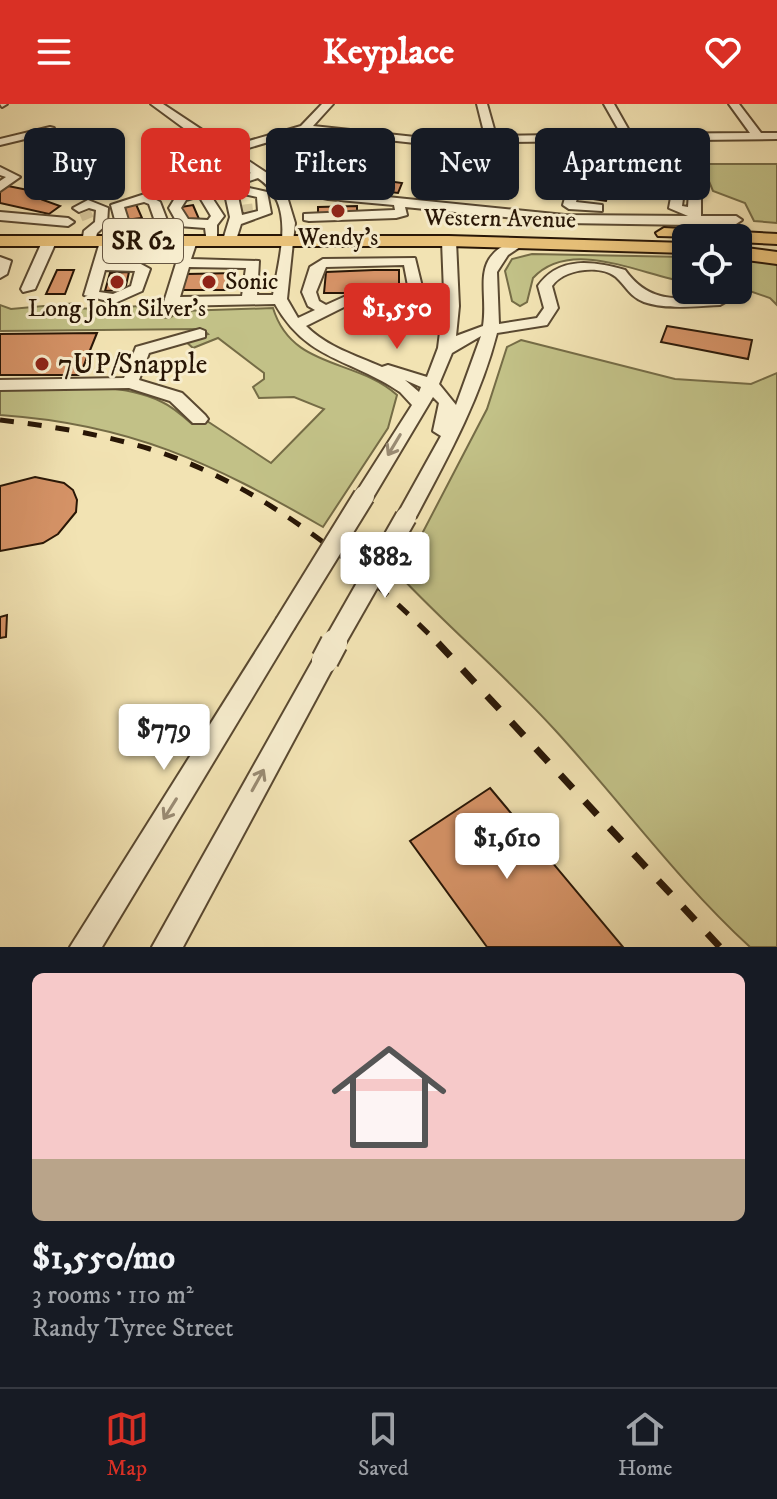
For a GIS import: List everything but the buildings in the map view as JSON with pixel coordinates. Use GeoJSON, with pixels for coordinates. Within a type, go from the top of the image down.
{"type":"FeatureCollection","features":[{"type":"Feature","properties":{"kind":"highway"},"geometry":{"type":"LineString","coordinates":[[752,249],[775,245]]}},
{"type":"Feature","properties":{"kind":"main road","name":"Western Avenue"},"geometry":{"type":"LineString","coordinates":[[4,245],[49,242],[86,224],[107,242],[190,241],[212,232],[230,240],[313,239],[329,243],[449,241],[672,248]]}},
{"type":"Feature","properties":{"kind":"main road","name":"Western Avenue"},"geometry":{"type":"LineString","coordinates":[[313,239],[323,232],[505,229],[775,245]]}},
{"type":"Feature","properties":{"kind":"main road"},"geometry":{"type":"LineString","coordinates":[[449,241],[467,233],[505,229]]}},
{"type":"Feature","properties":{"kind":"street"},"geometry":{"type":"LineString","coordinates":[[156,104],[190,128]]}},
{"type":"Feature","properties":{"kind":"street"},"geometry":{"type":"LineString","coordinates":[[305,128],[328,104]]}},
{"type":"Feature","properties":{"kind":"street"},"geometry":{"type":"LineString","coordinates":[[482,104],[489,128]]}},
{"type":"Feature","properties":{"kind":"street"},"geometry":{"type":"LineString","coordinates":[[609,104],[622,128]]}},
{"type":"Feature","properties":{"kind":"street"},"geometry":{"type":"LineString","coordinates":[[734,104],[758,136]]}},
{"type":"Feature","properties":{"kind":"street"},"geometry":{"type":"LineString","coordinates":[[0,142],[24,136]]}},
{"type":"Feature","properties":{"kind":"street"},"geometry":{"type":"LineString","coordinates":[[710,136],[777,136]]}},
{"type":"Feature","properties":{"kind":"street"},"geometry":{"type":"LineString","coordinates":[[250,168],[266,178]]}},
{"type":"Feature","properties":{"kind":"street"},"geometry":{"type":"LineString","coordinates":[[0,170],[14,177],[0,187]]}},
{"type":"Feature","properties":{"kind":"street"},"geometry":{"type":"LineString","coordinates":[[230,240],[259,174]]}},
{"type":"Feature","properties":{"kind":"street"},"geometry":{"type":"LineString","coordinates":[[128,242],[117,205],[145,198],[154,202],[168,241]]}},
{"type":"Feature","properties":{"kind":"street"},"geometry":{"type":"LineString","coordinates":[[180,200],[175,208],[184,223],[212,232],[218,216],[208,200]]}},
{"type":"Feature","properties":{"kind":"street"},"geometry":{"type":"LineString","coordinates":[[242,200],[287,205],[333,203],[396,206],[403,212],[309,217]]}},
{"type":"Feature","properties":{"kind":"street"},"geometry":{"type":"LineString","coordinates":[[284,200],[287,205],[286,240],[280,299],[295,326],[314,343],[403,387],[419,403]]}},
{"type":"Feature","properties":{"kind":"street"},"geometry":{"type":"LineString","coordinates":[[287,205],[297,200]]}},
{"type":"Feature","properties":{"kind":"street"},"geometry":{"type":"LineString","coordinates":[[377,200],[565,219],[693,216],[736,220]]}},
{"type":"Feature","properties":{"kind":"street"},"geometry":{"type":"LineString","coordinates":[[570,200],[569,205],[602,209]]}},
{"type":"Feature","properties":{"kind":"street"},"geometry":{"type":"LineString","coordinates":[[287,205],[309,217],[405,217],[407,203]]}},
{"type":"Feature","properties":{"kind":"street"},"geometry":{"type":"LineString","coordinates":[[4,221],[68,222]]}},
{"type":"Feature","properties":{"kind":"street"},"geometry":{"type":"LineString","coordinates":[[190,241],[171,302],[280,299]]}},
{"type":"Feature","properties":{"kind":"street"},"geometry":{"type":"LineString","coordinates":[[85,947],[430,384],[451,326],[449,241]]}},
{"type":"Feature","properties":{"kind":"street"},"geometry":{"type":"LineString","coordinates":[[28,289],[49,242]]}},
{"type":"Feature","properties":{"kind":"street"},"geometry":{"type":"LineString","coordinates":[[99,266],[107,242]]}},
{"type":"Feature","properties":{"kind":"street"},"geometry":{"type":"LineString","coordinates":[[379,242],[379,262]]}},
{"type":"Feature","properties":{"kind":"street"},"geometry":{"type":"LineString","coordinates":[[167,947],[427,479],[478,375],[491,326],[489,266],[500,252],[519,243]]}},
{"type":"Feature","properties":{"kind":"street"},"geometry":{"type":"LineString","coordinates":[[0,261],[4,261],[0,274]]}},
{"type":"Feature","properties":{"kind":"street"},"geometry":{"type":"LineString","coordinates":[[325,310],[313,303],[310,295],[319,264],[412,262],[417,296]]}},
{"type":"Feature","properties":{"kind":"street"},"geometry":{"type":"LineString","coordinates":[[184,263],[254,264],[249,300]]}},
{"type":"Feature","properties":{"kind":"street"},"geometry":{"type":"LineString","coordinates":[[450,263],[458,276],[464,311],[491,326]]}},
{"type":"Feature","properties":{"kind":"street"},"geometry":{"type":"LineString","coordinates":[[444,351],[461,338],[491,326],[542,322],[551,308],[545,286],[558,271],[575,267],[608,269],[645,297],[672,301]]}},
{"type":"Feature","properties":{"kind":"street"},"geometry":{"type":"LineString","coordinates":[[310,295],[450,296]]}},
{"type":"Feature","properties":{"kind":"street"},"geometry":{"type":"LineString","coordinates":[[295,326],[357,295]]}},
{"type":"Feature","properties":{"kind":"street"},"geometry":{"type":"LineString","coordinates":[[130,383],[142,350],[200,334]]}},
{"type":"Feature","properties":{"kind":"street"},"geometry":{"type":"LineString","coordinates":[[349,361],[430,384],[448,403],[447,415],[428,457],[427,479]]}},
{"type":"Feature","properties":{"kind":"street"},"geometry":{"type":"LineString","coordinates":[[0,385],[130,383],[176,397],[199,419]]}},
{"type":"Feature","properties":{"kind":"shaded area"},"geometry":{"type":"Polygon","coordinates":[[[710,164],[777,164],[777,223],[754,221],[745,203],[713,191],[710,164]]]}},
{"type":"Feature","properties":{"kind":"shaded area"},"geometry":{"type":"Polygon","coordinates":[[[532,254],[672,257],[672,279],[607,262],[567,260],[549,266],[533,278],[527,302],[520,306],[512,301],[505,271],[512,259],[532,254]]]}},
{"type":"Feature","properties":{"kind":"shaded area"},"geometry":{"type":"Polygon","coordinates":[[[752,260],[777,263],[777,305],[770,298],[752,292],[752,260]]]}},
{"type":"Feature","properties":{"kind":"shaded area"},"geometry":{"type":"Polygon","coordinates":[[[76,303],[75,309],[142,306],[142,316],[169,318],[182,311],[273,308],[282,328],[295,343],[327,361],[381,383],[397,395],[388,428],[323,527],[244,484],[169,450],[90,427],[0,415],[0,390],[82,387],[124,390],[162,402],[192,424],[207,421],[271,463],[324,409],[294,397],[259,398],[253,387],[264,379],[264,373],[218,338],[193,348],[185,341],[208,334],[202,329],[0,331],[0,305],[11,309],[76,303]]]}},
{"type":"Feature","properties":{"kind":"shaded area"},"geometry":{"type":"Polygon","coordinates":[[[521,340],[675,379],[751,384],[777,373],[777,947],[750,947],[724,922],[555,730],[400,576],[487,409],[507,347],[521,340]]]}},
{"type":"Feature","properties":{"kind":"tunnel"},"geometry":{"type":"LineString","coordinates":[[241,211],[257,209]]}},
{"type":"Feature","properties":{"kind":"tunnel"},"geometry":{"type":"LineString","coordinates":[[85,212],[88,219]]}},
{"type":"Feature","properties":{"kind":"railway"},"geometry":{"type":"LineString","coordinates":[[0,420],[75,431],[132,444],[191,464],[231,483],[269,505],[342,557],[439,644]]}},
{"type":"Feature","properties":{"kind":"railway"},"geometry":{"type":"LineString","coordinates":[[439,644],[720,947]]}},
{"type":"Feature","properties":{"kind":"place","name":"Wendy's"},"geometry":{"type":"Point","coordinates":[338,211]}},
{"type":"Feature","properties":{"kind":"place","name":"Long John Silver's"},"geometry":{"type":"Point","coordinates":[117,282]}},
{"type":"Feature","properties":{"kind":"place","name":"Sonic"},"geometry":{"type":"Point","coordinates":[209,282]}},
{"type":"Feature","properties":{"kind":"place","name":"7UP/Snapple"},"geometry":{"type":"Point","coordinates":[42,364]}}]}
